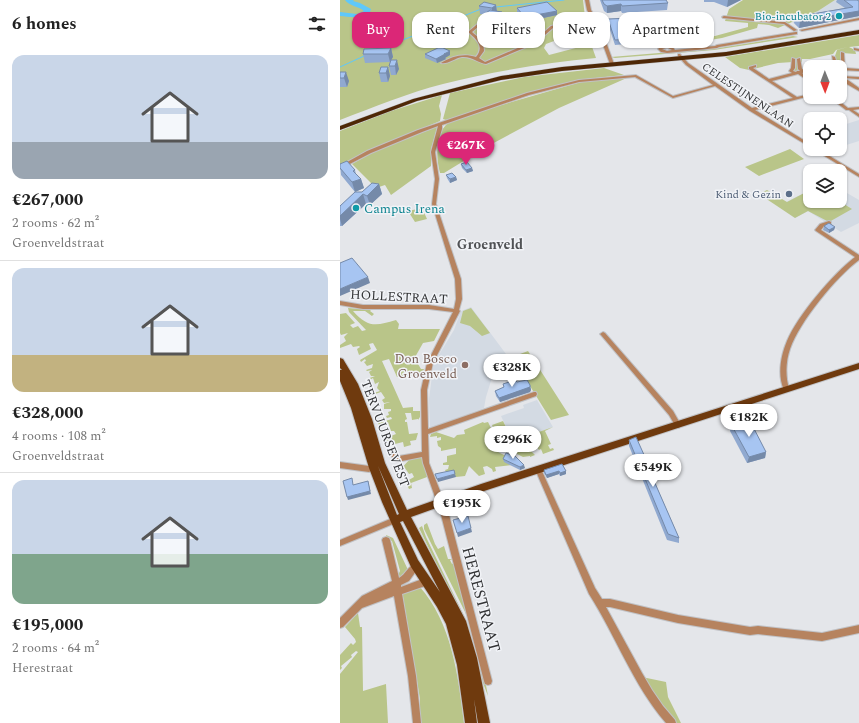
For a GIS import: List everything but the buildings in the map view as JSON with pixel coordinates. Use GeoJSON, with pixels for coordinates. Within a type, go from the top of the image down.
{"type":"FeatureCollection","features":[{"type":"Feature","properties":{"kind":"highway"},"geometry":{"type":"LineString","coordinates":[[340,125],[414,97],[464,83],[534,70],[746,48],[859,29]]}},
{"type":"Feature","properties":{"kind":"highway"},"geometry":{"type":"LineString","coordinates":[[678,55],[752,50],[859,32]]}},
{"type":"Feature","properties":{"kind":"highway"},"geometry":{"type":"LineString","coordinates":[[340,128],[415,100],[483,82],[532,73],[610,62]]}},
{"type":"Feature","properties":{"kind":"main road","name":"TERVUURSEVEST"},"geometry":{"type":"LineString","coordinates":[[340,361],[354,384],[368,419],[381,463],[405,515],[462,625],[472,658],[484,723]]}},
{"type":"Feature","properties":{"kind":"main road"},"geometry":{"type":"LineString","coordinates":[[395,520],[440,502],[786,388],[859,366]]}},
{"type":"Feature","properties":{"kind":"main road","name":"TERVUURSEVEST"},"geometry":{"type":"LineString","coordinates":[[340,373],[348,387],[361,421],[374,469],[415,567],[440,602],[453,628],[466,686],[471,723]]}},
{"type":"Feature","properties":{"kind":"street"},"geometry":{"type":"LineString","coordinates":[[584,0],[589,12]]}},
{"type":"Feature","properties":{"kind":"street"},"geometry":{"type":"LineString","coordinates":[[588,0],[589,12]]}},
{"type":"Feature","properties":{"kind":"street"},"geometry":{"type":"LineString","coordinates":[[724,17],[786,23],[796,32]]}},
{"type":"Feature","properties":{"kind":"street"},"geometry":{"type":"LineString","coordinates":[[678,55],[717,46],[796,32],[803,34],[803,30],[808,28],[859,20]]}},
{"type":"Feature","properties":{"kind":"street"},"geometry":{"type":"LineString","coordinates":[[477,26],[470,32],[477,37]]}},
{"type":"Feature","properties":{"kind":"street"},"geometry":{"type":"LineString","coordinates":[[443,63],[462,54],[477,58],[485,63],[528,45],[537,40],[553,27]]}},
{"type":"Feature","properties":{"kind":"street"},"geometry":{"type":"LineString","coordinates":[[477,58],[482,52],[482,48]]}},
{"type":"Feature","properties":{"kind":"street"},"geometry":{"type":"LineString","coordinates":[[604,48],[610,62]]}},
{"type":"Feature","properties":{"kind":"street"},"geometry":{"type":"LineString","coordinates":[[842,53],[842,60]]}},
{"type":"Feature","properties":{"kind":"street","name":"CELESTIJNENLAAN"},"geometry":{"type":"LineString","coordinates":[[678,55],[751,110],[803,142]]}},
{"type":"Feature","properties":{"kind":"street"},"geometry":{"type":"LineString","coordinates":[[793,59],[793,68],[791,71],[798,72],[803,76]]}},
{"type":"Feature","properties":{"kind":"street"},"geometry":{"type":"LineString","coordinates":[[798,72],[800,69],[799,59]]}},
{"type":"Feature","properties":{"kind":"street"},"geometry":{"type":"LineString","coordinates":[[755,66],[749,67],[796,98]]}},
{"type":"Feature","properties":{"kind":"street"},"geometry":{"type":"LineString","coordinates":[[847,69],[859,70]]}},
{"type":"Feature","properties":{"kind":"street"},"geometry":{"type":"LineString","coordinates":[[770,80],[803,71]]}},
{"type":"Feature","properties":{"kind":"street"},"geometry":{"type":"LineString","coordinates":[[340,168],[369,152],[440,124],[528,94],[579,81],[639,76],[673,97],[716,85]]}},
{"type":"Feature","properties":{"kind":"street"},"geometry":{"type":"LineString","coordinates":[[857,89],[841,77],[858,78]]}},
{"type":"Feature","properties":{"kind":"street"},"geometry":{"type":"LineString","coordinates":[[854,82],[857,89]]}},
{"type":"Feature","properties":{"kind":"street"},"geometry":{"type":"LineString","coordinates":[[751,110],[803,96]]}},
{"type":"Feature","properties":{"kind":"street"},"geometry":{"type":"LineString","coordinates":[[842,104],[859,116]]}},
{"type":"Feature","properties":{"kind":"street"},"geometry":{"type":"LineString","coordinates":[[850,109],[859,108]]}},
{"type":"Feature","properties":{"kind":"street"},"geometry":{"type":"LineString","coordinates":[[440,124],[440,129],[433,152],[437,179],[434,201],[458,279],[459,299],[457,310]]}},
{"type":"Feature","properties":{"kind":"street"},"geometry":{"type":"LineString","coordinates":[[826,156],[859,176]]}},
{"type":"Feature","properties":{"kind":"street"},"geometry":{"type":"LineString","coordinates":[[786,388],[784,384],[785,359],[786,349],[790,341],[817,300],[847,266],[859,257],[818,230],[822,225],[829,223]]}},
{"type":"Feature","properties":{"kind":"street","name":"HOLLESTRAAT"},"geometry":{"type":"LineString","coordinates":[[340,302],[363,308],[429,307],[457,310]]}},
{"type":"Feature","properties":{"kind":"street","name":"HERESTRAAT"},"geometry":{"type":"LineString","coordinates":[[457,310],[428,369],[424,390],[426,463],[440,502],[488,681]]}},
{"type":"Feature","properties":{"kind":"street"},"geometry":{"type":"LineString","coordinates":[[603,334],[661,401],[678,424]]}},
{"type":"Feature","properties":{"kind":"street"},"geometry":{"type":"LineString","coordinates":[[426,432],[534,394]]}},
{"type":"Feature","properties":{"kind":"street","name":"TERVUURSEVEST"},"geometry":{"type":"LineString","coordinates":[[393,454],[397,460],[426,454]]}},
{"type":"Feature","properties":{"kind":"street"},"geometry":{"type":"LineString","coordinates":[[340,465],[366,468]]}},
{"type":"Feature","properties":{"kind":"street"},"geometry":{"type":"LineString","coordinates":[[538,470],[586,579],[601,603],[623,648],[658,708],[672,723]]}},
{"type":"Feature","properties":{"kind":"street"},"geometry":{"type":"LineString","coordinates":[[340,543],[395,520]]}},
{"type":"Feature","properties":{"kind":"street"},"geometry":{"type":"LineString","coordinates":[[386,540],[397,587],[412,676],[416,723]]}},
{"type":"Feature","properties":{"kind":"street"},"geometry":{"type":"LineString","coordinates":[[397,587],[408,577],[415,567]]}},
{"type":"Feature","properties":{"kind":"street"},"geometry":{"type":"LineString","coordinates":[[340,624],[356,606],[397,587],[425,582]]}},
{"type":"Feature","properties":{"kind":"street"},"geometry":{"type":"LineString","coordinates":[[601,603],[610,603],[678,619],[750,631],[758,630],[822,636],[859,628]]}},
{"type":"Feature","properties":{"kind":"shaded area"},"geometry":{"type":"Polygon","coordinates":[[[835,0],[859,0],[859,17],[799,28],[792,22],[818,11],[835,0]]]}},
{"type":"Feature","properties":{"kind":"shaded area"},"geometry":{"type":"Polygon","coordinates":[[[859,120],[859,141],[847,145],[847,124],[859,120]]]}},
{"type":"Feature","properties":{"kind":"shaded area"},"geometry":{"type":"Polygon","coordinates":[[[847,193],[859,200],[859,223],[841,232],[808,211],[795,218],[778,206],[803,194],[803,208],[847,208],[847,193]]]}},
{"type":"Feature","properties":{"kind":"shaded area","name":"Don Bosco Groenveld"},"geometry":{"type":"Polygon","coordinates":[[[471,307],[506,354],[498,358],[484,408],[430,428],[429,399],[433,368],[437,358],[454,330],[461,311],[471,307]]]}},
{"type":"Feature","properties":{"kind":"shaded area"},"geometry":{"type":"Polygon","coordinates":[[[537,400],[553,427],[513,441],[501,416],[524,408],[523,405],[537,400]]]}},
{"type":"Feature","properties":{"kind":"green space"},"geometry":{"type":"Polygon","coordinates":[[[340,0],[583,0],[584,12],[553,12],[553,41],[546,44],[545,46],[545,12],[477,12],[477,48],[544,48],[549,55],[576,48],[592,48],[596,58],[558,62],[462,79],[391,100],[340,120],[340,0]]]}},
{"type":"Feature","properties":{"kind":"green space"},"geometry":{"type":"Polygon","coordinates":[[[743,0],[835,0],[818,11],[778,28],[758,24],[757,28],[714,39],[714,36],[748,27],[748,23],[725,21],[729,9],[743,0]]]}},
{"type":"Feature","properties":{"kind":"green space"},"geometry":{"type":"Polygon","coordinates":[[[859,35],[859,46],[849,47],[855,50],[856,54],[842,53],[843,57],[841,60],[834,60],[833,57],[835,56],[837,50],[848,47],[836,50],[833,54],[810,59],[802,59],[802,62],[800,62],[802,71],[794,73],[791,71],[793,62],[778,63],[749,70],[740,68],[725,57],[859,35]]]}},
{"type":"Feature","properties":{"kind":"green space"},"geometry":{"type":"Polygon","coordinates":[[[793,36],[798,37],[714,50],[615,58],[611,57],[719,48],[793,36]]]}},
{"type":"Feature","properties":{"kind":"green space"},"geometry":{"type":"Polygon","coordinates":[[[604,68],[624,75],[577,80],[520,96],[446,120],[443,119],[450,93],[524,77],[604,68]]]}},
{"type":"Feature","properties":{"kind":"green space"},"geometry":{"type":"Polygon","coordinates":[[[629,77],[559,108],[490,145],[444,173],[440,173],[437,153],[438,146],[441,133],[448,123],[498,106],[581,82],[629,77]]]}},
{"type":"Feature","properties":{"kind":"green space"},"geometry":{"type":"Polygon","coordinates":[[[442,95],[439,106],[441,114],[440,121],[366,152],[340,166],[340,131],[391,111],[442,95]]]}},
{"type":"Feature","properties":{"kind":"green space"},"geometry":{"type":"Polygon","coordinates":[[[437,128],[431,149],[431,166],[391,195],[385,185],[376,188],[352,164],[375,151],[437,128]]]}},
{"type":"Feature","properties":{"kind":"green space"},"geometry":{"type":"Polygon","coordinates":[[[790,149],[804,159],[759,176],[745,167],[790,149]]]}},
{"type":"Feature","properties":{"kind":"green space"},"geometry":{"type":"Polygon","coordinates":[[[767,190],[787,202],[803,194],[803,208],[847,208],[847,206],[852,209],[829,222],[808,211],[795,218],[759,194],[767,190]]]}},
{"type":"Feature","properties":{"kind":"green space"},"geometry":{"type":"Polygon","coordinates":[[[422,208],[427,219],[415,222],[408,211],[422,208]]]}},
{"type":"Feature","properties":{"kind":"green space"},"geometry":{"type":"Polygon","coordinates":[[[348,308],[371,310],[370,311],[374,314],[372,316],[365,311],[353,311],[358,317],[368,323],[383,324],[396,320],[399,324],[398,329],[440,329],[434,341],[423,343],[414,359],[416,364],[418,364],[421,369],[424,369],[422,375],[397,377],[389,359],[382,361],[403,408],[413,407],[413,411],[420,411],[420,417],[418,420],[412,420],[411,413],[405,413],[407,419],[405,422],[407,422],[409,434],[418,433],[416,440],[410,441],[411,445],[404,447],[403,442],[395,444],[394,440],[384,443],[383,439],[396,434],[394,431],[391,431],[388,422],[379,425],[378,423],[392,419],[391,417],[387,418],[386,416],[389,415],[388,412],[391,411],[391,409],[384,409],[384,404],[390,402],[384,403],[382,400],[385,398],[381,392],[374,393],[380,391],[377,388],[379,382],[375,384],[373,378],[368,381],[367,379],[375,376],[371,376],[369,372],[372,370],[366,370],[372,368],[373,364],[367,366],[364,362],[366,361],[365,359],[361,362],[360,360],[377,350],[373,343],[369,344],[371,349],[359,355],[357,349],[360,347],[359,346],[353,347],[351,344],[340,348],[340,345],[346,341],[344,337],[348,333],[341,335],[340,333],[340,314],[346,313],[355,323],[350,325],[353,328],[358,326],[362,331],[366,330],[349,312],[348,308]]]}},
{"type":"Feature","properties":{"kind":"green space"},"geometry":{"type":"Polygon","coordinates":[[[471,308],[490,333],[482,336],[470,326],[460,323],[463,311],[471,308]]]}},
{"type":"Feature","properties":{"kind":"green space"},"geometry":{"type":"Polygon","coordinates":[[[528,351],[569,415],[551,420],[512,357],[528,351]]]}},
{"type":"Feature","properties":{"kind":"green space"},"geometry":{"type":"Polygon","coordinates":[[[503,421],[513,441],[553,427],[545,431],[551,444],[548,445],[550,449],[553,448],[554,450],[543,454],[541,449],[539,450],[535,445],[533,446],[535,449],[531,451],[535,455],[523,457],[501,446],[494,450],[506,456],[512,465],[495,467],[496,471],[493,472],[492,469],[487,466],[483,467],[485,474],[479,476],[469,466],[465,476],[456,477],[447,474],[445,470],[448,469],[449,465],[443,465],[443,463],[447,462],[447,456],[456,454],[456,448],[441,451],[437,441],[441,440],[441,437],[430,437],[431,434],[436,432],[454,438],[457,435],[465,434],[464,430],[483,422],[488,422],[494,434],[495,432],[492,425],[503,421]]]}},
{"type":"Feature","properties":{"kind":"green space"},"geometry":{"type":"Polygon","coordinates":[[[421,457],[424,458],[427,477],[411,483],[412,488],[409,489],[405,481],[414,477],[412,473],[409,474],[405,468],[400,470],[409,460],[421,457]]]}},
{"type":"Feature","properties":{"kind":"green space"},"geometry":{"type":"Polygon","coordinates":[[[427,523],[438,549],[444,546],[448,559],[453,559],[450,560],[452,564],[455,563],[488,696],[483,683],[467,616],[424,529],[424,525],[427,523]]]}},
{"type":"Feature","properties":{"kind":"green space"},"geometry":{"type":"Polygon","coordinates":[[[422,526],[465,618],[463,618],[419,528],[422,526]]]}},
{"type":"Feature","properties":{"kind":"green space"},"geometry":{"type":"Polygon","coordinates":[[[386,535],[393,538],[409,572],[402,577],[398,575],[400,571],[392,541],[387,539],[386,535]]]}},
{"type":"Feature","properties":{"kind":"green space"},"geometry":{"type":"Polygon","coordinates":[[[419,586],[439,616],[452,650],[464,723],[420,723],[420,699],[402,591],[419,586]]]}},
{"type":"Feature","properties":{"kind":"green space"},"geometry":{"type":"Polygon","coordinates":[[[358,613],[360,627],[362,627],[363,691],[386,684],[388,723],[340,723],[340,674],[358,652],[356,651],[351,655],[352,657],[341,666],[342,668],[340,670],[340,655],[351,643],[353,645],[356,642],[345,627],[358,613]]]}},
{"type":"Feature","properties":{"kind":"green space"},"geometry":{"type":"Polygon","coordinates":[[[642,677],[666,682],[668,697],[681,723],[675,723],[642,677]]]}},
{"type":"Feature","properties":{"kind":"water"},"geometry":{"type":"Polygon","coordinates":[[[345,0],[354,0],[353,1],[371,9],[370,12],[362,12],[364,11],[349,4],[345,0]]]}},
{"type":"Feature","properties":{"kind":"water"},"geometry":{"type":"Polygon","coordinates":[[[340,12],[352,13],[352,17],[340,16],[340,12]]]}},
{"type":"Feature","properties":{"kind":"waterway"},"geometry":{"type":"LineString","coordinates":[[496,7],[564,0]]}},
{"type":"Feature","properties":{"kind":"waterway"},"geometry":{"type":"LineString","coordinates":[[380,49],[481,9]]}},
{"type":"Feature","properties":{"kind":"waterway"},"geometry":{"type":"LineString","coordinates":[[340,67],[364,56]]}},
{"type":"Feature","properties":{"kind":"place","name":"Bio-incubator 2"},"geometry":{"type":"Point","coordinates":[839,16]}},
{"type":"Feature","properties":{"kind":"place","name":"Kind & Gezin"},"geometry":{"type":"Point","coordinates":[789,194]}},
{"type":"Feature","properties":{"kind":"place","name":"Campus Irena"},"geometry":{"type":"Point","coordinates":[356,208]}},
{"type":"Feature","properties":{"kind":"place","name":"Don Bosco Groenveld"},"geometry":{"type":"Point","coordinates":[465,365]}},
{"type":"Feature","properties":{"kind":"district","name":"Groenveld"},"geometry":{"type":"Point","coordinates":[490,244]}}]}
